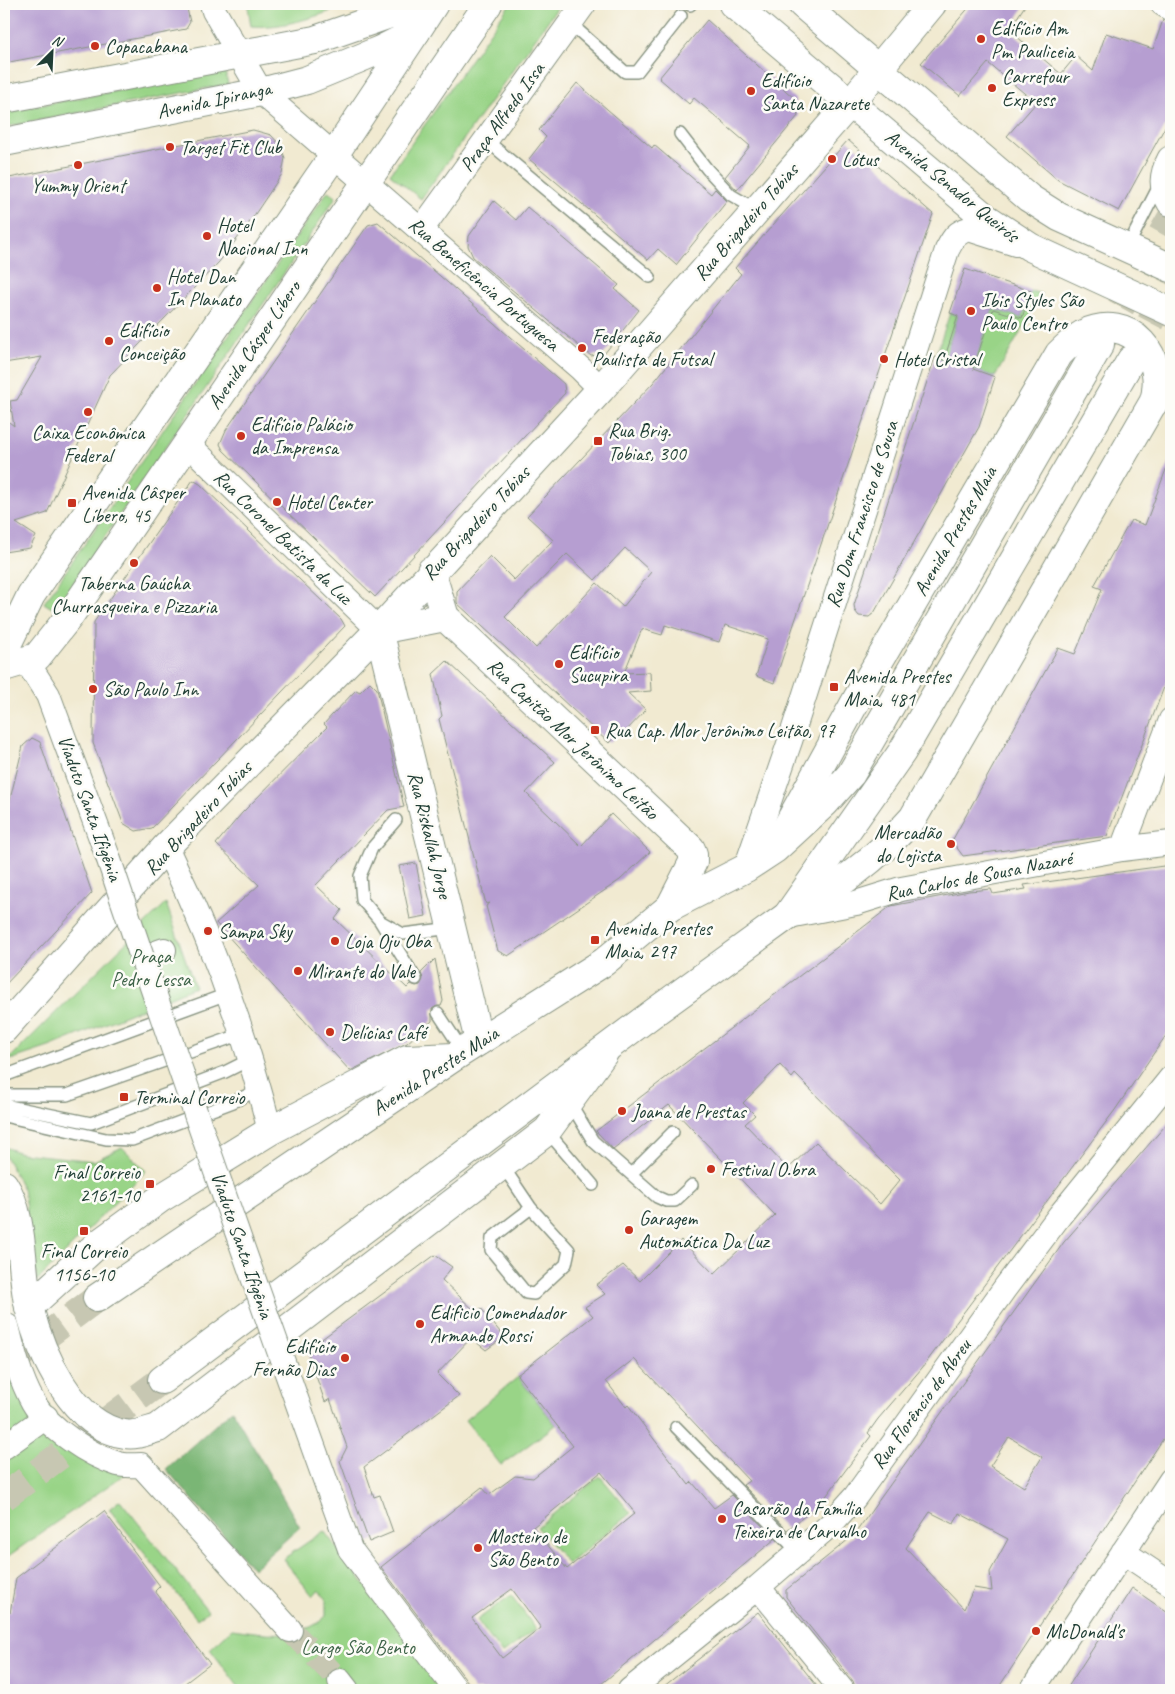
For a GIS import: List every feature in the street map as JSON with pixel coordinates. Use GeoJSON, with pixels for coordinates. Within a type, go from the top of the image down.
{"type":"FeatureCollection","features":[{"type":"Feature","properties":{"kind":"main road","name":"Avenida Ipiranga"},"geometry":{"type":"LineString","coordinates":[[4,99],[238,53],[315,40],[393,13],[411,4]]}},
{"type":"Feature","properties":{"kind":"main road","name":"Avenida Cásper Líbero"},"geometry":{"type":"LineString","coordinates":[[434,4],[334,155],[31,595],[12,660],[37,657],[68,618],[488,4]]}},
{"type":"Feature","properties":{"kind":"main road","name":"Avenida Senador Queirós"},"geometry":{"type":"LineString","coordinates":[[733,4],[957,194],[1030,247],[1171,312]]}},
{"type":"Feature","properties":{"kind":"main road","name":"Avenida Senador Queirós"},"geometry":{"type":"LineString","coordinates":[[802,4],[1029,198],[1059,217],[1171,268]]}},
{"type":"Feature","properties":{"kind":"main road","name":"Rua Brigadeiro Tobias"},"geometry":{"type":"LineString","coordinates":[[4,1029],[166,847],[379,630],[431,571],[601,389],[850,103],[932,4]]}},
{"type":"Feature","properties":{"kind":"main road","name":"Avenida Ipiranga"},"geometry":{"type":"LineString","coordinates":[[4,142],[261,92],[307,80],[380,50],[416,32]]}},
{"type":"Feature","properties":{"kind":"main road"},"geometry":{"type":"LineString","coordinates":[[1168,168],[1166,190],[1171,202]]}},
{"type":"Feature","properties":{"kind":"main road","name":"Avenida Prestes Maia"},"geometry":{"type":"LineString","coordinates":[[776,849],[858,697],[1059,354],[1075,339],[1093,330],[1113,330],[1131,336],[1146,348],[1156,366],[1158,385],[1153,404]]}},
{"type":"Feature","properties":{"kind":"main road","name":"Avenida Prestes Maia"},"geometry":{"type":"LineString","coordinates":[[97,1298],[465,1050],[604,962],[670,907],[746,868],[776,849],[825,803],[851,774],[1100,344]]}},
{"type":"Feature","properties":{"kind":"main road","name":"Avenida Prestes Maia"},"geometry":{"type":"LineString","coordinates":[[787,916],[902,752],[1131,360]]}},
{"type":"Feature","properties":{"kind":"main road","name":"Avenida Prestes Maia"},"geometry":{"type":"LineString","coordinates":[[162,1380],[787,916],[838,886],[888,846],[913,818],[1171,370]]}},
{"type":"Feature","properties":{"kind":"main road","name":"Rua Capitão Mor Jerônimo Leitão"},"geometry":{"type":"LineString","coordinates":[[431,571],[445,617],[691,849],[693,862],[670,907]]}},
{"type":"Feature","properties":{"kind":"main road"},"geometry":{"type":"LineString","coordinates":[[379,630],[445,617]]}},
{"type":"Feature","properties":{"kind":"main road","name":"Rua Riskallah Jorge"},"geometry":{"type":"LineString","coordinates":[[379,630],[452,928],[465,1050]]}},
{"type":"Feature","properties":{"kind":"main road"},"geometry":{"type":"LineString","coordinates":[[29,1307],[98,1244],[137,1215],[161,1198],[270,1131],[406,1060],[465,1050]]}},
{"type":"Feature","properties":{"kind":"main road","name":"Avenida Prestes Maia"},"geometry":{"type":"LineString","coordinates":[[29,1307],[53,1370],[72,1400],[84,1414],[109,1430],[126,1435],[140,1434],[158,1428],[547,1131],[568,1100],[607,1050]]}},
{"type":"Feature","properties":{"kind":"main road"},"geometry":{"type":"LineString","coordinates":[[4,1185],[8,1191],[18,1226],[29,1307]]}},
{"type":"Feature","properties":{"kind":"street","name":"Rua Beneficência Portuguesa"},"geometry":{"type":"LineString","coordinates":[[212,4],[261,92],[581,369],[601,389]]}},
{"type":"Feature","properties":{"kind":"street","name":"Praça Alfredo Issa"},"geometry":{"type":"LineString","coordinates":[[421,230],[584,4]]}},
{"type":"Feature","properties":{"kind":"street"},"geometry":{"type":"LineString","coordinates":[[1162,4],[1171,9]]}},
{"type":"Feature","properties":{"kind":"street","name":"Rua Dom Francisco de Sousa"},"geometry":{"type":"LineString","coordinates":[[746,868],[790,741],[947,250],[954,237],[961,231],[969,229],[997,239],[1030,247]]}},
{"type":"Feature","properties":{"kind":"street","name":"Rua Coronel Batista da Luz"},"geometry":{"type":"LineString","coordinates":[[187,443],[379,630]]}},
{"type":"Feature","properties":{"kind":"street","name":"Viaduto Santa Ifigênia"},"geometry":{"type":"LineString","coordinates":[[12,660],[48,695],[108,857],[141,958],[350,1549],[456,1690]]}},
{"type":"Feature","properties":{"kind":"street"},"geometry":{"type":"LineString","coordinates":[[1122,849],[1171,720]]}},
{"type":"Feature","properties":{"kind":"street","name":"Rua Carlos de Sousa Nazaré"},"geometry":{"type":"LineString","coordinates":[[787,916],[856,903],[901,889],[1122,849],[1171,843]]}},
{"type":"Feature","properties":{"kind":"street"},"geometry":{"type":"LineString","coordinates":[[166,847],[198,918],[242,1034],[260,1088],[270,1131]]}},
{"type":"Feature","properties":{"kind":"street"},"geometry":{"type":"LineString","coordinates":[[141,958],[164,950]]}},
{"type":"Feature","properties":{"kind":"street","name":"Rua Florêncio de Abreu"},"geometry":{"type":"LineString","coordinates":[[630,1690],[758,1587],[830,1525],[854,1497],[1016,1273],[1171,1078]]}},
{"type":"Feature","properties":{"kind":"street"},"geometry":{"type":"LineString","coordinates":[[5,1327],[33,1402],[46,1417],[66,1436],[86,1448],[120,1465],[141,1465],[290,1630]]}},
{"type":"Feature","properties":{"kind":"street"},"geometry":{"type":"LineString","coordinates":[[4,1447],[46,1417]]}},
{"type":"Feature","properties":{"kind":"street"},"geometry":{"type":"LineString","coordinates":[[1032,1690],[1171,1480]]}},
{"type":"Feature","properties":{"kind":"street"},"geometry":{"type":"LineString","coordinates":[[1124,1552],[1171,1584]]}},
{"type":"Feature","properties":{"kind":"street"},"geometry":{"type":"LineString","coordinates":[[758,1587],[842,1690]]}},
{"type":"Feature","properties":{"kind":"lane"},"geometry":{"type":"LineString","coordinates":[[570,22],[625,72],[637,72],[681,16]]}},
{"type":"Feature","properties":{"kind":"lane"},"geometry":{"type":"LineString","coordinates":[[680,134],[707,170],[731,195],[757,210]]}},
{"type":"Feature","properties":{"kind":"lane"},"geometry":{"type":"LineString","coordinates":[[486,140],[650,277]]}},
{"type":"Feature","properties":{"kind":"lane"},"geometry":{"type":"LineString","coordinates":[[1127,248],[1168,168]]}},
{"type":"Feature","properties":{"kind":"lane"},"geometry":{"type":"LineString","coordinates":[[396,820],[372,848],[360,876],[362,900],[380,921],[416,979]]}},
{"type":"Feature","properties":{"kind":"lane"},"geometry":{"type":"LineString","coordinates":[[380,921],[403,934],[452,928]]}},
{"type":"Feature","properties":{"kind":"lane"},"geometry":{"type":"LineString","coordinates":[[4,1076],[227,994]]}},
{"type":"Feature","properties":{"kind":"lane"},"geometry":{"type":"LineString","coordinates":[[438,1013],[465,1050]]}},
{"type":"Feature","properties":{"kind":"lane"},"geometry":{"type":"LineString","coordinates":[[4,1095],[66,1094],[242,1034]]}},
{"type":"Feature","properties":{"kind":"lane"},"geometry":{"type":"LineString","coordinates":[[4,1105],[91,1123],[225,1072],[251,1059]]}},
{"type":"Feature","properties":{"kind":"lane"},"geometry":{"type":"LineString","coordinates":[[4,1116],[119,1142],[132,1140],[233,1102],[260,1088]]}},
{"type":"Feature","properties":{"kind":"lane"},"geometry":{"type":"LineString","coordinates":[[568,1100],[593,1141],[657,1197],[666,1201],[675,1201],[692,1185]]}},
{"type":"Feature","properties":{"kind":"lane"},"geometry":{"type":"LineString","coordinates":[[547,1131],[593,1185]]}},
{"type":"Feature","properties":{"kind":"lane"},"geometry":{"type":"LineString","coordinates":[[631,1174],[673,1132]]}},
{"type":"Feature","properties":{"kind":"lane"},"geometry":{"type":"LineString","coordinates":[[502,1165],[531,1208],[569,1250],[566,1264],[534,1294],[526,1293],[516,1283],[491,1250],[490,1245],[492,1238],[531,1208]]}},
{"type":"Feature","properties":{"kind":"lane"},"geometry":{"type":"LineString","coordinates":[[676,1427],[798,1552]]}},
{"type":"Feature","properties":{"kind":"green space"},"geometry":{"type":"Polygon","coordinates":[[[256,4],[351,4],[314,17],[289,23],[251,26],[248,7],[256,4]]]}},
{"type":"Feature","properties":{"kind":"green space"},"geometry":{"type":"Polygon","coordinates":[[[510,4],[560,4],[421,199],[390,174],[510,4]]]}},
{"type":"Feature","properties":{"kind":"green space"},"geometry":{"type":"Polygon","coordinates":[[[225,71],[228,84],[4,127],[4,112],[225,71]]]}},
{"type":"Feature","properties":{"kind":"green space"},"geometry":{"type":"Polygon","coordinates":[[[328,191],[336,197],[55,610],[44,603],[328,191]]]}},
{"type":"Feature","properties":{"kind":"green space"},"geometry":{"type":"Polygon","coordinates":[[[1031,291],[1042,294],[995,377],[935,357],[950,313],[958,316],[949,343],[978,353],[993,309],[1022,318],[1031,291]]]}},
{"type":"Feature","properties":{"kind":"green space","name":"Praça Pedro Lessa"},"geometry":{"type":"Polygon","coordinates":[[[166,903],[195,987],[49,1047],[7,1061],[166,903]]]}},
{"type":"Feature","properties":{"kind":"green space"},"geometry":{"type":"Polygon","coordinates":[[[4,1147],[21,1153],[94,1161],[122,1147],[146,1171],[37,1281],[23,1189],[4,1154],[4,1147]]]}},
{"type":"Feature","properties":{"kind":"green space"},"geometry":{"type":"Polygon","coordinates":[[[4,1331],[29,1376],[49,1406],[71,1432],[84,1443],[96,1449],[142,1462],[4,1559],[4,1331]]]}},
{"type":"Feature","properties":{"kind":"green space"},"geometry":{"type":"Polygon","coordinates":[[[518,1377],[556,1425],[501,1465],[465,1420],[518,1377]]]}},
{"type":"Feature","properties":{"kind":"green space"},"geometry":{"type":"Polygon","coordinates":[[[232,1410],[300,1527],[253,1569],[166,1469],[232,1410]]]}},
{"type":"Feature","properties":{"kind":"green space"},"geometry":{"type":"Polygon","coordinates":[[[600,1476],[631,1513],[568,1564],[537,1527],[600,1476]]]}},
{"type":"Feature","properties":{"kind":"green space"},"geometry":{"type":"Polygon","coordinates":[[[120,1500],[208,1611],[197,1619],[109,1509],[120,1500]]]}},
{"type":"Feature","properties":{"kind":"green space","name":"Largo São Bento"},"geometry":{"type":"Polygon","coordinates":[[[324,1531],[445,1690],[241,1690],[210,1649],[232,1629],[269,1633],[294,1632],[316,1624],[326,1616],[326,1600],[319,1589],[313,1596],[283,1559],[324,1531]]]}},
{"type":"Feature","properties":{"kind":"green space"},"geometry":{"type":"Polygon","coordinates":[[[511,1595],[536,1629],[502,1654],[477,1620],[511,1595]]]}},
{"type":"Feature","properties":{"kind":"building"},"geometry":{"type":"Polygon","coordinates":[[[25,4],[186,4],[190,22],[186,29],[4,63],[4,8],[25,4]]]}},
{"type":"Feature","properties":{"kind":"building"},"geometry":{"type":"Polygon","coordinates":[[[972,4],[1026,4],[1009,30],[1061,74],[1076,56],[1093,71],[1106,33],[1153,49],[1163,20],[1171,23],[1171,116],[1119,211],[1058,180],[1007,136],[1036,103],[988,63],[960,96],[921,63],[972,4]]]}},
{"type":"Feature","properties":{"kind":"building"},"geometry":{"type":"Polygon","coordinates":[[[707,20],[795,99],[798,116],[737,190],[725,177],[750,146],[694,98],[689,104],[659,78],[707,20]]]}},
{"type":"Feature","properties":{"kind":"building"},"geometry":{"type":"Polygon","coordinates":[[[577,83],[652,148],[654,145],[711,194],[715,189],[727,201],[676,265],[658,249],[648,260],[529,159],[546,137],[539,130],[577,83]]]}},
{"type":"Feature","properties":{"kind":"building"},"geometry":{"type":"Polygon","coordinates":[[[253,130],[271,135],[280,145],[285,158],[282,174],[247,226],[219,262],[110,375],[47,513],[16,523],[36,536],[30,548],[4,552],[4,418],[14,426],[10,401],[17,400],[42,357],[4,363],[4,179],[253,130]]]}},
{"type":"Feature","properties":{"kind":"building"},"geometry":{"type":"Polygon","coordinates":[[[848,140],[933,214],[774,683],[756,676],[768,639],[725,625],[719,642],[665,625],[662,635],[642,629],[624,673],[650,672],[651,691],[628,693],[646,710],[624,733],[621,730],[609,743],[457,603],[457,591],[490,556],[514,580],[553,540],[527,516],[653,383],[741,274],[735,268],[848,140]],[[625,548],[595,580],[567,554],[505,617],[536,648],[597,583],[623,607],[651,572],[625,548]]]}},
{"type":"Feature","properties":{"kind":"building"},"geometry":{"type":"Polygon","coordinates":[[[494,201],[516,220],[527,207],[619,285],[615,289],[639,310],[604,354],[591,356],[473,257],[468,246],[469,236],[494,201]]]}},
{"type":"Feature","properties":{"kind":"building"},"geometry":{"type":"Polygon","coordinates":[[[378,222],[564,384],[565,393],[375,597],[223,450],[220,444],[226,430],[368,225],[378,222]]]}},
{"type":"Feature","properties":{"kind":"building"},"geometry":{"type":"Polygon","coordinates":[[[965,269],[1031,291],[1022,318],[993,309],[973,369],[995,377],[979,427],[874,613],[869,617],[859,616],[855,611],[854,605],[935,357],[944,360],[958,316],[950,313],[965,269]]]}},
{"type":"Feature","properties":{"kind":"building"},"geometry":{"type":"Polygon","coordinates":[[[1170,459],[1171,669],[1107,836],[963,856],[952,841],[1058,648],[1075,654],[1102,589],[1094,586],[1131,520],[1145,525],[1170,459]]]}},
{"type":"Feature","properties":{"kind":"building"},"geometry":{"type":"Polygon","coordinates":[[[193,480],[200,484],[341,619],[345,626],[152,828],[136,831],[123,823],[93,743],[94,622],[193,480]]]}},
{"type":"Feature","properties":{"kind":"building"},"geometry":{"type":"Polygon","coordinates":[[[447,661],[555,762],[526,793],[581,846],[611,814],[650,852],[620,880],[508,956],[498,951],[486,906],[490,903],[486,904],[439,719],[442,716],[433,674],[447,661]]]}},
{"type":"Feature","properties":{"kind":"building"},"geometry":{"type":"Polygon","coordinates":[[[370,682],[377,689],[404,807],[388,810],[316,885],[342,910],[335,919],[407,988],[411,984],[420,985],[423,979],[421,973],[435,959],[443,1001],[441,1006],[432,1009],[432,1021],[407,1043],[350,1071],[216,923],[259,885],[216,844],[242,813],[327,727],[324,724],[332,715],[356,690],[360,692],[370,682]]]}},
{"type":"Feature","properties":{"kind":"building"},"geometry":{"type":"Polygon","coordinates":[[[32,738],[40,742],[92,893],[4,986],[4,824],[23,746],[32,738]]]}},
{"type":"Feature","properties":{"kind":"building"},"geometry":{"type":"Polygon","coordinates":[[[416,863],[426,916],[410,919],[399,866],[416,863]]]}},
{"type":"Feature","properties":{"kind":"building"},"geometry":{"type":"Polygon","coordinates":[[[1171,865],[1171,1028],[1115,1110],[922,1368],[878,1419],[868,1433],[871,1436],[821,1503],[787,1530],[743,1485],[749,1481],[634,1359],[606,1381],[626,1407],[628,1405],[689,1485],[692,1482],[714,1508],[732,1495],[775,1539],[594,1690],[474,1690],[381,1567],[482,1487],[489,1495],[515,1476],[533,1478],[573,1446],[517,1375],[593,1316],[585,1307],[605,1294],[596,1285],[623,1265],[640,1281],[681,1240],[714,1274],[775,1215],[669,1105],[613,1149],[596,1131],[891,906],[969,891],[991,889],[993,894],[1026,889],[1024,885],[1171,865]],[[780,1065],[743,1103],[755,1115],[745,1124],[788,1169],[816,1142],[880,1204],[900,1180],[795,1074],[792,1078],[780,1065]],[[601,1472],[533,1527],[567,1569],[635,1513],[601,1472]],[[512,1589],[472,1618],[502,1658],[541,1628],[512,1589]]]}},
{"type":"Feature","properties":{"kind":"building"},"geometry":{"type":"Polygon","coordinates":[[[1171,1119],[1171,1427],[997,1690],[856,1690],[853,1681],[786,1597],[786,1590],[854,1535],[1064,1242],[1171,1119]],[[1009,1437],[990,1466],[1024,1487],[1042,1457],[1009,1437]],[[930,1512],[906,1548],[964,1609],[974,1588],[992,1591],[990,1572],[1008,1539],[959,1513],[954,1524],[930,1512]]]}},
{"type":"Feature","properties":{"kind":"building"},"geometry":{"type":"Polygon","coordinates":[[[435,1255],[452,1267],[442,1280],[477,1313],[481,1308],[504,1337],[486,1350],[471,1338],[437,1374],[459,1396],[364,1467],[374,1497],[380,1495],[393,1532],[369,1542],[340,1461],[347,1447],[330,1399],[325,1402],[307,1350],[435,1255]]]}},
{"type":"Feature","properties":{"kind":"building"},"geometry":{"type":"Polygon","coordinates":[[[104,1511],[160,1586],[155,1591],[210,1664],[176,1690],[4,1690],[4,1605],[10,1613],[16,1578],[104,1511]]]}},
{"type":"Feature","properties":{"kind":"building"},"geometry":{"type":"Polygon","coordinates":[[[1132,1588],[1171,1615],[1171,1690],[1066,1690],[1132,1588]]]}},
{"type":"Feature","properties":{"kind":"building"},"geometry":{"type":"Polygon","coordinates":[[[758,1612],[820,1690],[659,1690],[714,1647],[758,1612]]]}},
{"type":"Feature","properties":{"kind":"tunnel"},"geometry":{"type":"LineString","coordinates":[[1100,344],[1171,218]]}},
{"type":"Feature","properties":{"kind":"tunnel"},"geometry":{"type":"LineString","coordinates":[[1131,360],[1171,284]]}},
{"type":"Feature","properties":{"kind":"tunnel"},"geometry":{"type":"LineString","coordinates":[[4,1367],[97,1298]]}},
{"type":"Feature","properties":{"kind":"tunnel"},"geometry":{"type":"LineString","coordinates":[[4,1497],[162,1380]]}},
{"type":"Feature","properties":{"kind":"tunnel"},"geometry":{"type":"LineString","coordinates":[[290,1630],[340,1681]]}},
{"type":"Feature","properties":{"kind":"place","name":"Edifício Am Pm Pauliceia"},"geometry":{"type":"Point","coordinates":[981,39]}},
{"type":"Feature","properties":{"kind":"place","name":"Copacabana"},"geometry":{"type":"Point","coordinates":[95,46]}},
{"type":"Feature","properties":{"kind":"place","name":"Carrefour Express"},"geometry":{"type":"Point","coordinates":[992,88]}},
{"type":"Feature","properties":{"kind":"place","name":"Edifício Santa Nazarete"},"geometry":{"type":"Point","coordinates":[751,91]}},
{"type":"Feature","properties":{"kind":"place","name":"Target Fit Club"},"geometry":{"type":"Point","coordinates":[170,147]}},
{"type":"Feature","properties":{"kind":"place","name":"Lótus"},"geometry":{"type":"Point","coordinates":[832,159]}},
{"type":"Feature","properties":{"kind":"place","name":"Yummy Orient"},"geometry":{"type":"Point","coordinates":[78,165]}},
{"type":"Feature","properties":{"kind":"place","name":"Hotel Nacional Inn"},"geometry":{"type":"Point","coordinates":[207,236]}},
{"type":"Feature","properties":{"kind":"place","name":"Hotel Dan In Planato"},"geometry":{"type":"Point","coordinates":[157,288]}},
{"type":"Feature","properties":{"kind":"place","name":"Ibis Styles São Paulo Centro"},"geometry":{"type":"Point","coordinates":[971,311]}},
{"type":"Feature","properties":{"kind":"place","name":"Edifício Conceição"},"geometry":{"type":"Point","coordinates":[109,341]}},
{"type":"Feature","properties":{"kind":"place","name":"Federação Paulista de Futsal"},"geometry":{"type":"Point","coordinates":[582,348]}},
{"type":"Feature","properties":{"kind":"place","name":"Hotel Cristal"},"geometry":{"type":"Point","coordinates":[884,359]}},
{"type":"Feature","properties":{"kind":"place","name":"Caixa Econômica Federal"},"geometry":{"type":"Point","coordinates":[88,412]}},
{"type":"Feature","properties":{"kind":"place","name":"Edifício Palácio da Imprensa"},"geometry":{"type":"Point","coordinates":[241,436]}},
{"type":"Feature","properties":{"kind":"place","name":"Rua Brig. Tobias, 300"},"geometry":{"type":"Point","coordinates":[598,441]}},
{"type":"Feature","properties":{"kind":"place","name":"Hotel Center"},"geometry":{"type":"Point","coordinates":[277,502]}},
{"type":"Feature","properties":{"kind":"place","name":"Avenida Câsper Líbero, 45"},"geometry":{"type":"Point","coordinates":[72,503]}},
{"type":"Feature","properties":{"kind":"place","name":"Taberna Gaúcha Churrasqueira e Pizzaria"},"geometry":{"type":"Point","coordinates":[134,563]}},
{"type":"Feature","properties":{"kind":"place","name":"Edifício Sucupira"},"geometry":{"type":"Point","coordinates":[559,664]}},
{"type":"Feature","properties":{"kind":"place","name":"Avenida Prestes Maia, 481"},"geometry":{"type":"Point","coordinates":[834,687]}},
{"type":"Feature","properties":{"kind":"place","name":"São Paulo Inn"},"geometry":{"type":"Point","coordinates":[93,689]}},
{"type":"Feature","properties":{"kind":"place","name":"Rua Cap. Mor Jerônimo Leitão, 97"},"geometry":{"type":"Point","coordinates":[595,730]}},
{"type":"Feature","properties":{"kind":"place","name":"Mercadão do Lojista"},"geometry":{"type":"Point","coordinates":[951,844]}},
{"type":"Feature","properties":{"kind":"place","name":"Sampa Sky"},"geometry":{"type":"Point","coordinates":[208,931]}},
{"type":"Feature","properties":{"kind":"place","name":"Avenida Prestes Maia, 297"},"geometry":{"type":"Point","coordinates":[595,940]}},
{"type":"Feature","properties":{"kind":"place","name":"Loja Oju Oba"},"geometry":{"type":"Point","coordinates":[335,941]}},
{"type":"Feature","properties":{"kind":"place","name":"Mirante do Vale"},"geometry":{"type":"Point","coordinates":[298,971]}},
{"type":"Feature","properties":{"kind":"place","name":"Delícias Café"},"geometry":{"type":"Point","coordinates":[330,1032]}},
{"type":"Feature","properties":{"kind":"place","name":"Terminal Correio"},"geometry":{"type":"Point","coordinates":[124,1097]}},
{"type":"Feature","properties":{"kind":"place","name":"Joana de Prestas"},"geometry":{"type":"Point","coordinates":[622,1111]}},
{"type":"Feature","properties":{"kind":"place","name":"Festival O.bra"},"geometry":{"type":"Point","coordinates":[711,1169]}},
{"type":"Feature","properties":{"kind":"place","name":"Final Correio 2161-10"},"geometry":{"type":"Point","coordinates":[150,1184]}},
{"type":"Feature","properties":{"kind":"place","name":"Garagem Automática Da Luz"},"geometry":{"type":"Point","coordinates":[629,1230]}},
{"type":"Feature","properties":{"kind":"place","name":"Final Correio 1156-10"},"geometry":{"type":"Point","coordinates":[84,1231]}},
{"type":"Feature","properties":{"kind":"place","name":"Edificio Comendador Armando Rossi"},"geometry":{"type":"Point","coordinates":[420,1324]}},
{"type":"Feature","properties":{"kind":"place","name":"Edifício Fernão Dias"},"geometry":{"type":"Point","coordinates":[345,1358]}},
{"type":"Feature","properties":{"kind":"place","name":"Casarão da Família Teixeira de Carvalho"},"geometry":{"type":"Point","coordinates":[722,1519]}},
{"type":"Feature","properties":{"kind":"place","name":"Mosteiro de São Bento"},"geometry":{"type":"Point","coordinates":[478,1548]}},
{"type":"Feature","properties":{"kind":"place","name":"McDonald's"},"geometry":{"type":"Point","coordinates":[1036,1631]}}]}
